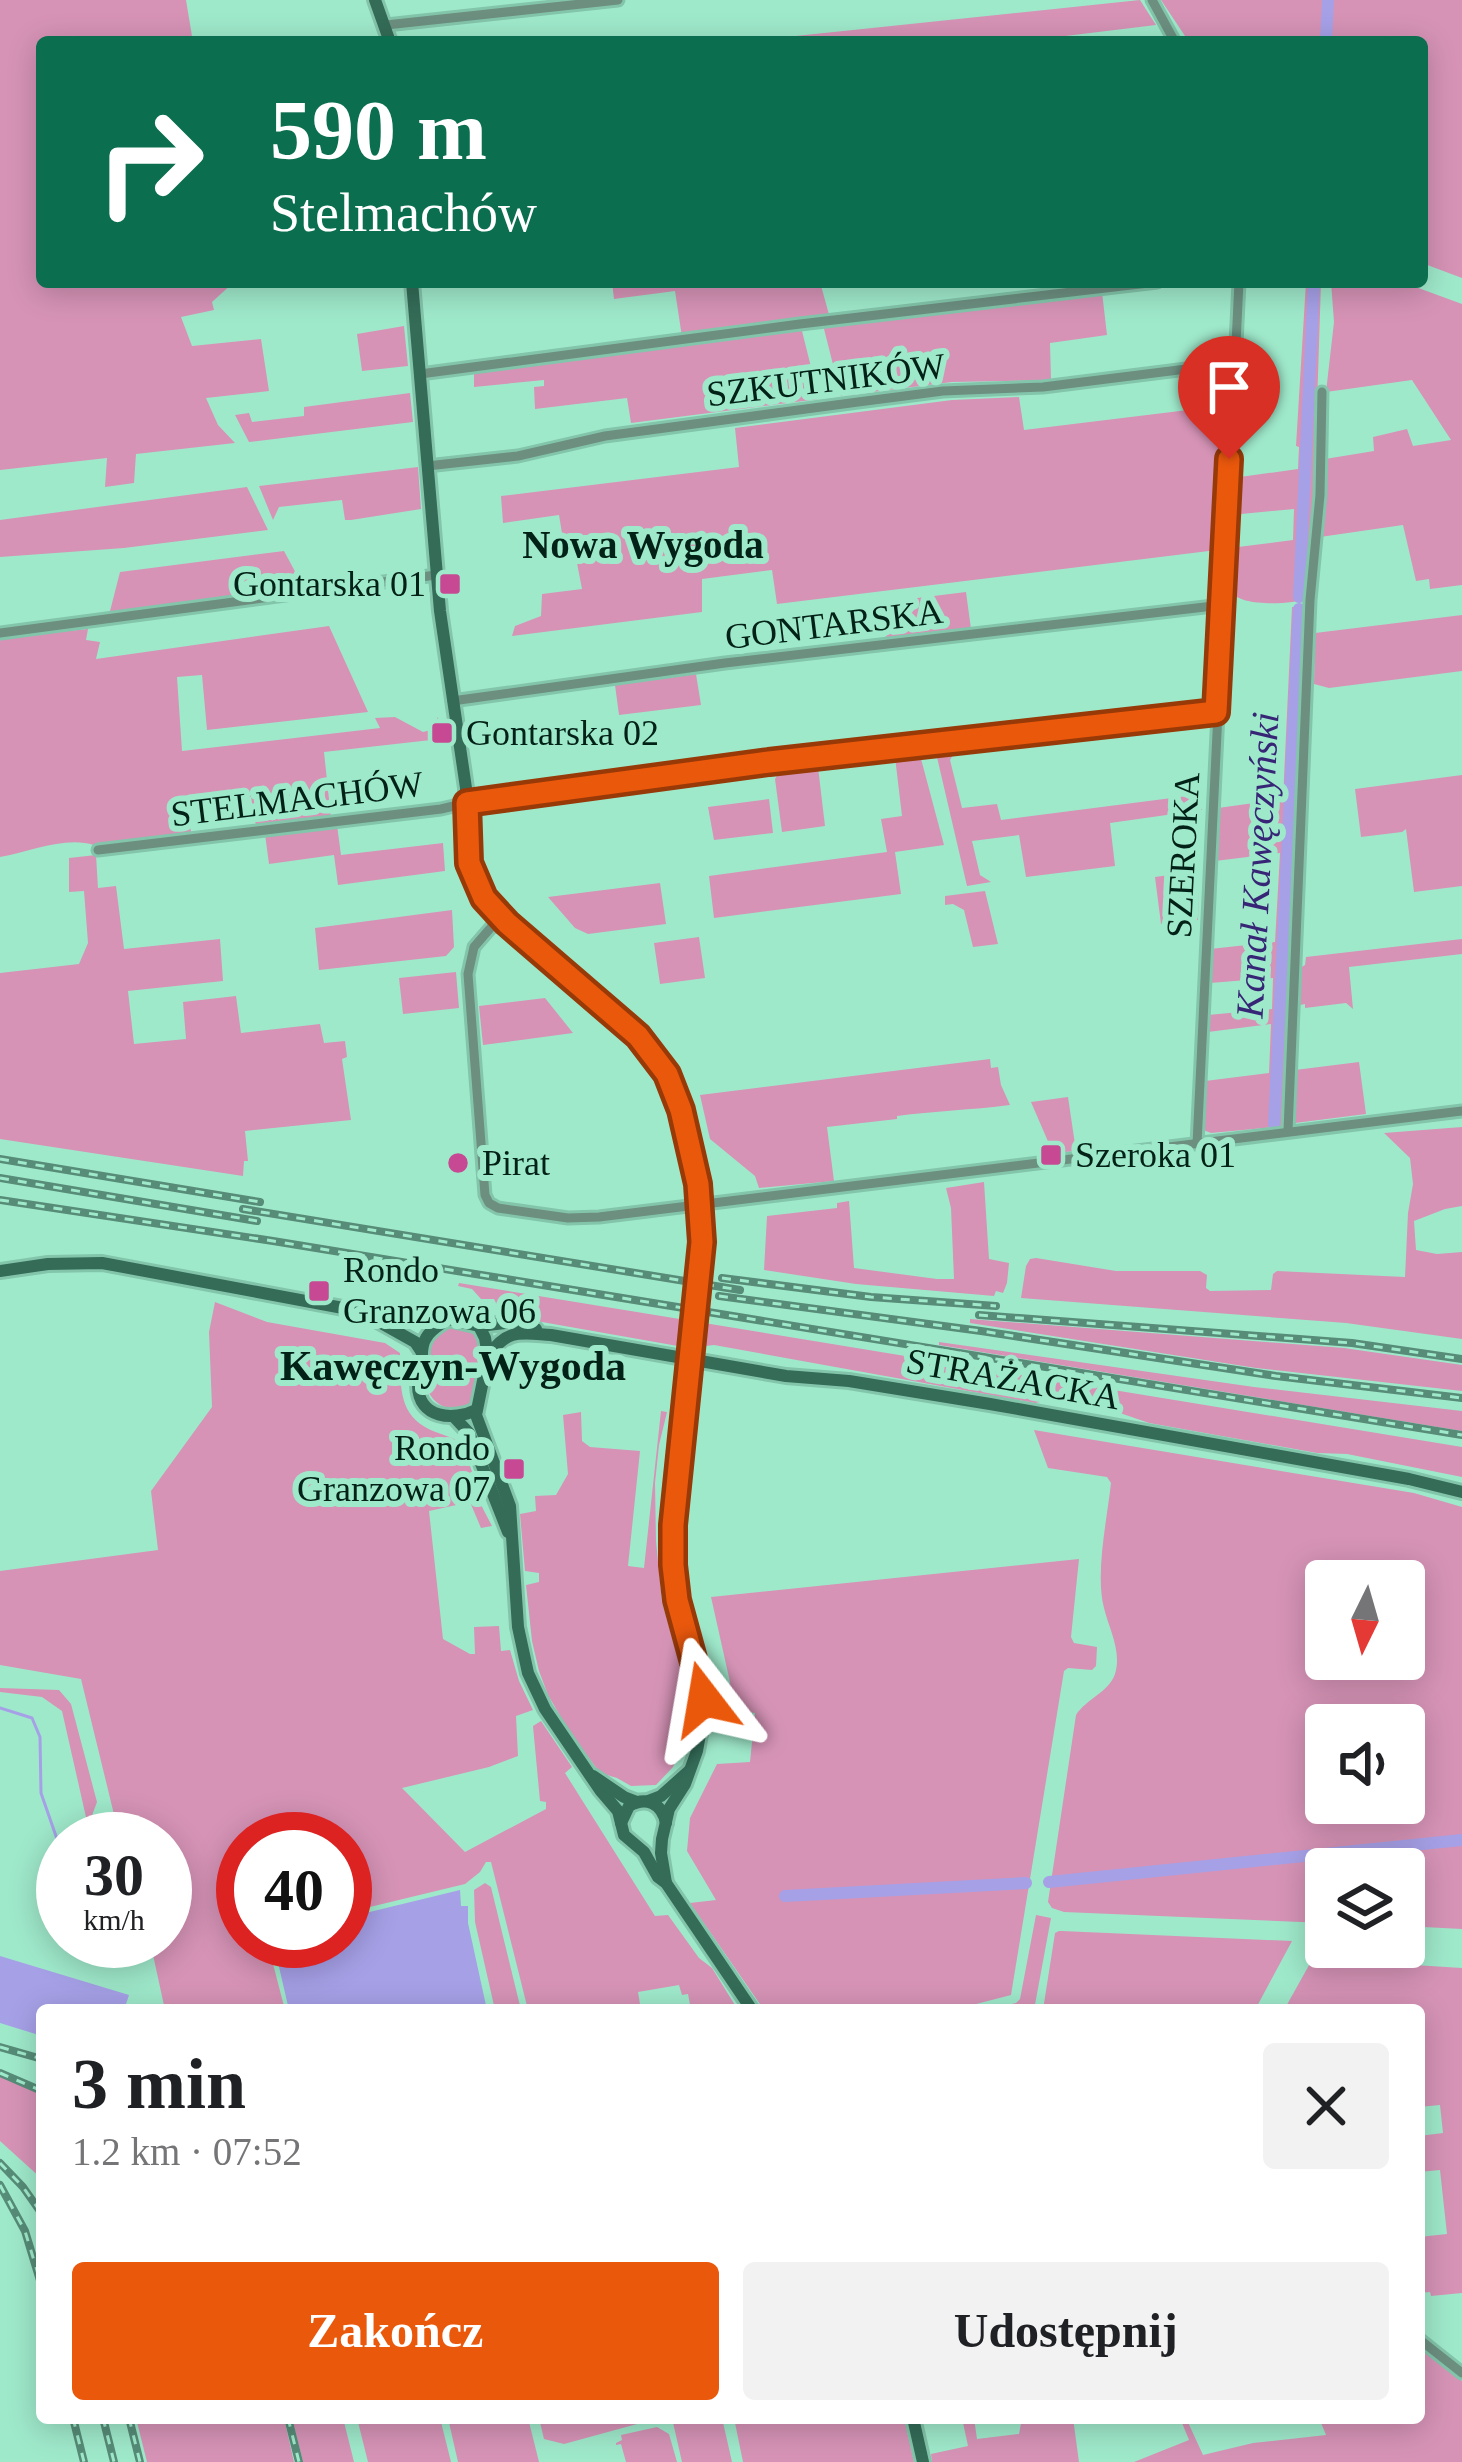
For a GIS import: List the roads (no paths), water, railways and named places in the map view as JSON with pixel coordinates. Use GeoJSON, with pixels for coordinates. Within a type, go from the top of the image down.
{"type":"FeatureCollection","features":[{"type":"Feature","properties":{"kind":"street"},"geometry":{"type":"LineString","coordinates":[[374,0],[389,36]]}},
{"type":"Feature","properties":{"kind":"street"},"geometry":{"type":"LineString","coordinates":[[386,25],[618,0]]}},
{"type":"Feature","properties":{"kind":"street"},"geometry":{"type":"LineString","coordinates":[[1152,0],[1172,36]]}},
{"type":"Feature","properties":{"kind":"street"},"geometry":{"type":"LineString","coordinates":[[413,288],[436,575],[467,803],[471,872],[500,917],[654,1054],[677,1098],[696,1172],[701,1250],[673,1565],[677,1600],[704,1706],[702,1734],[686,1784],[669,1809],[661,1853],[667,1883]]}},
{"type":"Feature","properties":{"kind":"street"},"geometry":{"type":"LineString","coordinates":[[420,374],[1106,288]]}},
{"type":"Feature","properties":{"kind":"street","name":"SZEROKA"},"geometry":{"type":"LineString","coordinates":[[1196,1144],[1239,288]]}},
{"type":"Feature","properties":{"kind":"street","name":"SZKUTNIKÓW"},"geometry":{"type":"LineString","coordinates":[[427,466],[518,456],[604,436],[879,399],[1043,387],[1234,363]]}},
{"type":"Feature","properties":{"kind":"street"},"geometry":{"type":"LineString","coordinates":[[1288,1131],[1322,392]]}},
{"type":"Feature","properties":{"kind":"street"},"geometry":{"type":"LineString","coordinates":[[0,633],[436,575]]}},
{"type":"Feature","properties":{"kind":"street","name":"GONTARSKA"},"geometry":{"type":"LineString","coordinates":[[452,701],[724,663],[1222,605]]}},
{"type":"Feature","properties":{"kind":"street","name":"STELMACHÓW"},"geometry":{"type":"LineString","coordinates":[[98,850],[441,809],[769,762],[1216,712]]}},
{"type":"Feature","properties":{"kind":"street"},"geometry":{"type":"LineString","coordinates":[[500,917],[474,947],[468,974],[484,1188],[489,1203],[498,1208],[587,1218],[1462,1111]]}},
{"type":"Feature","properties":{"kind":"street"},"geometry":{"type":"LineString","coordinates":[[0,1271],[102,1263],[359,1310],[431,1315],[479,1326],[488,1356],[476,1409],[510,1506],[525,1665],[545,1709],[616,1808],[624,1835],[667,1883],[748,2004]]}},
{"type":"Feature","properties":{"kind":"street"},"geometry":{"type":"LineString","coordinates":[[359,1310],[415,1342],[421,1351],[421,1399],[434,1413],[455,1418],[469,1433],[511,1539]]}},
{"type":"Feature","properties":{"kind":"street"},"geometry":{"type":"LineString","coordinates":[[421,1351],[430,1332],[448,1319]]}},
{"type":"Feature","properties":{"kind":"street","name":"STRAŻACKA"},"geometry":{"type":"LineString","coordinates":[[479,1326],[513,1322],[551,1335]]}},
{"type":"Feature","properties":{"kind":"street","name":"STRAŻACKA"},"geometry":{"type":"LineString","coordinates":[[488,1356],[513,1333],[551,1335],[793,1377],[849,1381],[990,1404],[1462,1492]]}},
{"type":"Feature","properties":{"kind":"street"},"geometry":{"type":"LineString","coordinates":[[455,1418],[476,1409]]}},
{"type":"Feature","properties":{"kind":"street"},"geometry":{"type":"LineString","coordinates":[[621,1824],[625,1811],[661,1796],[689,1770]]}},
{"type":"Feature","properties":{"kind":"street"},"geometry":{"type":"LineString","coordinates":[[592,1776],[624,1797],[662,1810],[665,1830]]}},
{"type":"Feature","properties":{"kind":"street"},"geometry":{"type":"LineString","coordinates":[[632,1843],[650,1846],[665,1830]]}},
{"type":"Feature","properties":{"kind":"street"},"geometry":{"type":"LineString","coordinates":[[1425,2344],[1462,2373]]}},
{"type":"Feature","properties":{"kind":"street"},"geometry":{"type":"LineString","coordinates":[[915,2424],[923,2462]]}},
{"type":"Feature","properties":{"kind":"waterway","name":"Kanał Kawęczyński"},"geometry":{"type":"LineString","coordinates":[[1326,36],[1328,0]]}},
{"type":"Feature","properties":{"kind":"waterway","name":"Kanał Kawęczyński"},"geometry":{"type":"LineString","coordinates":[[1299,597],[1314,288]]}},
{"type":"Feature","properties":{"kind":"waterway","name":"Kanał Kawęczyński"},"geometry":{"type":"LineString","coordinates":[[1274,1124],[1299,609]]}},
{"type":"Feature","properties":{"kind":"waterway"},"geometry":{"type":"LineString","coordinates":[[0,1708],[32,1718],[40,1737],[41,1793],[48,1812]]}},
{"type":"Feature","properties":{"kind":"waterway"},"geometry":{"type":"LineString","coordinates":[[1049,1882],[1462,1840]]}},
{"type":"Feature","properties":{"kind":"waterway"},"geometry":{"type":"LineString","coordinates":[[785,1896],[1026,1883]]}},
{"type":"Feature","properties":{"kind":"railway"},"geometry":{"type":"LineString","coordinates":[[0,1159],[260,1202]]}},
{"type":"Feature","properties":{"kind":"railway"},"geometry":{"type":"LineString","coordinates":[[0,1178],[257,1221]]}},
{"type":"Feature","properties":{"kind":"railway"},"geometry":{"type":"LineString","coordinates":[[0,1200],[1462,1435]]}},
{"type":"Feature","properties":{"kind":"railway"},"geometry":{"type":"LineString","coordinates":[[243,1209],[740,1290]]}},
{"type":"Feature","properties":{"kind":"railway"},"geometry":{"type":"LineString","coordinates":[[722,1278],[871,1297],[996,1306]]}},
{"type":"Feature","properties":{"kind":"railway"},"geometry":{"type":"LineString","coordinates":[[719,1296],[1462,1398]]}},
{"type":"Feature","properties":{"kind":"railway"},"geometry":{"type":"LineString","coordinates":[[979,1315],[1352,1343],[1462,1359]]}},
{"type":"Feature","properties":{"kind":"railway"},"geometry":{"type":"LineString","coordinates":[[0,2047],[36,2057]]}},
{"type":"Feature","properties":{"kind":"railway"},"geometry":{"type":"LineString","coordinates":[[0,2073],[36,2088]]}},
{"type":"Feature","properties":{"kind":"railway"},"geometry":{"type":"LineString","coordinates":[[0,2163],[36,2205]]}},
{"type":"Feature","properties":{"kind":"railway"},"geometry":{"type":"LineString","coordinates":[[0,2185],[25,2231],[36,2267]]}},
{"type":"Feature","properties":{"kind":"railway"},"geometry":{"type":"LineString","coordinates":[[74,2424],[84,2462]]}},
{"type":"Feature","properties":{"kind":"railway"},"geometry":{"type":"LineString","coordinates":[[104,2424],[114,2462]]}},
{"type":"Feature","properties":{"kind":"railway"},"geometry":{"type":"LineString","coordinates":[[130,2424],[140,2462]]}},
{"type":"Feature","properties":{"kind":"railway"},"geometry":{"type":"LineString","coordinates":[[290,2424],[299,2462]]}},
{"type":"Feature","properties":{"kind":"place","name":"Gontarska 01"},"geometry":{"type":"Point","coordinates":[450,584]}},
{"type":"Feature","properties":{"kind":"place","name":"Gontarska 02"},"geometry":{"type":"Point","coordinates":[442,733]}},
{"type":"Feature","properties":{"kind":"place","name":"Szeroka 01"},"geometry":{"type":"Point","coordinates":[1051,1155]}},
{"type":"Feature","properties":{"kind":"place","name":"Pirat"},"geometry":{"type":"Point","coordinates":[458,1163]}},
{"type":"Feature","properties":{"kind":"place","name":"Rondo Granzowa 06"},"geometry":{"type":"Point","coordinates":[319,1291]}},
{"type":"Feature","properties":{"kind":"place","name":"Rondo Granzowa 07"},"geometry":{"type":"Point","coordinates":[514,1469]}},
{"type":"Feature","properties":{"kind":"district","name":"Nowa Wygoda"},"geometry":{"type":"Point","coordinates":[643,544]}},
{"type":"Feature","properties":{"kind":"district","name":"Kawęczyn-Wygoda"},"geometry":{"type":"Point","coordinates":[453,1366]}}]}
